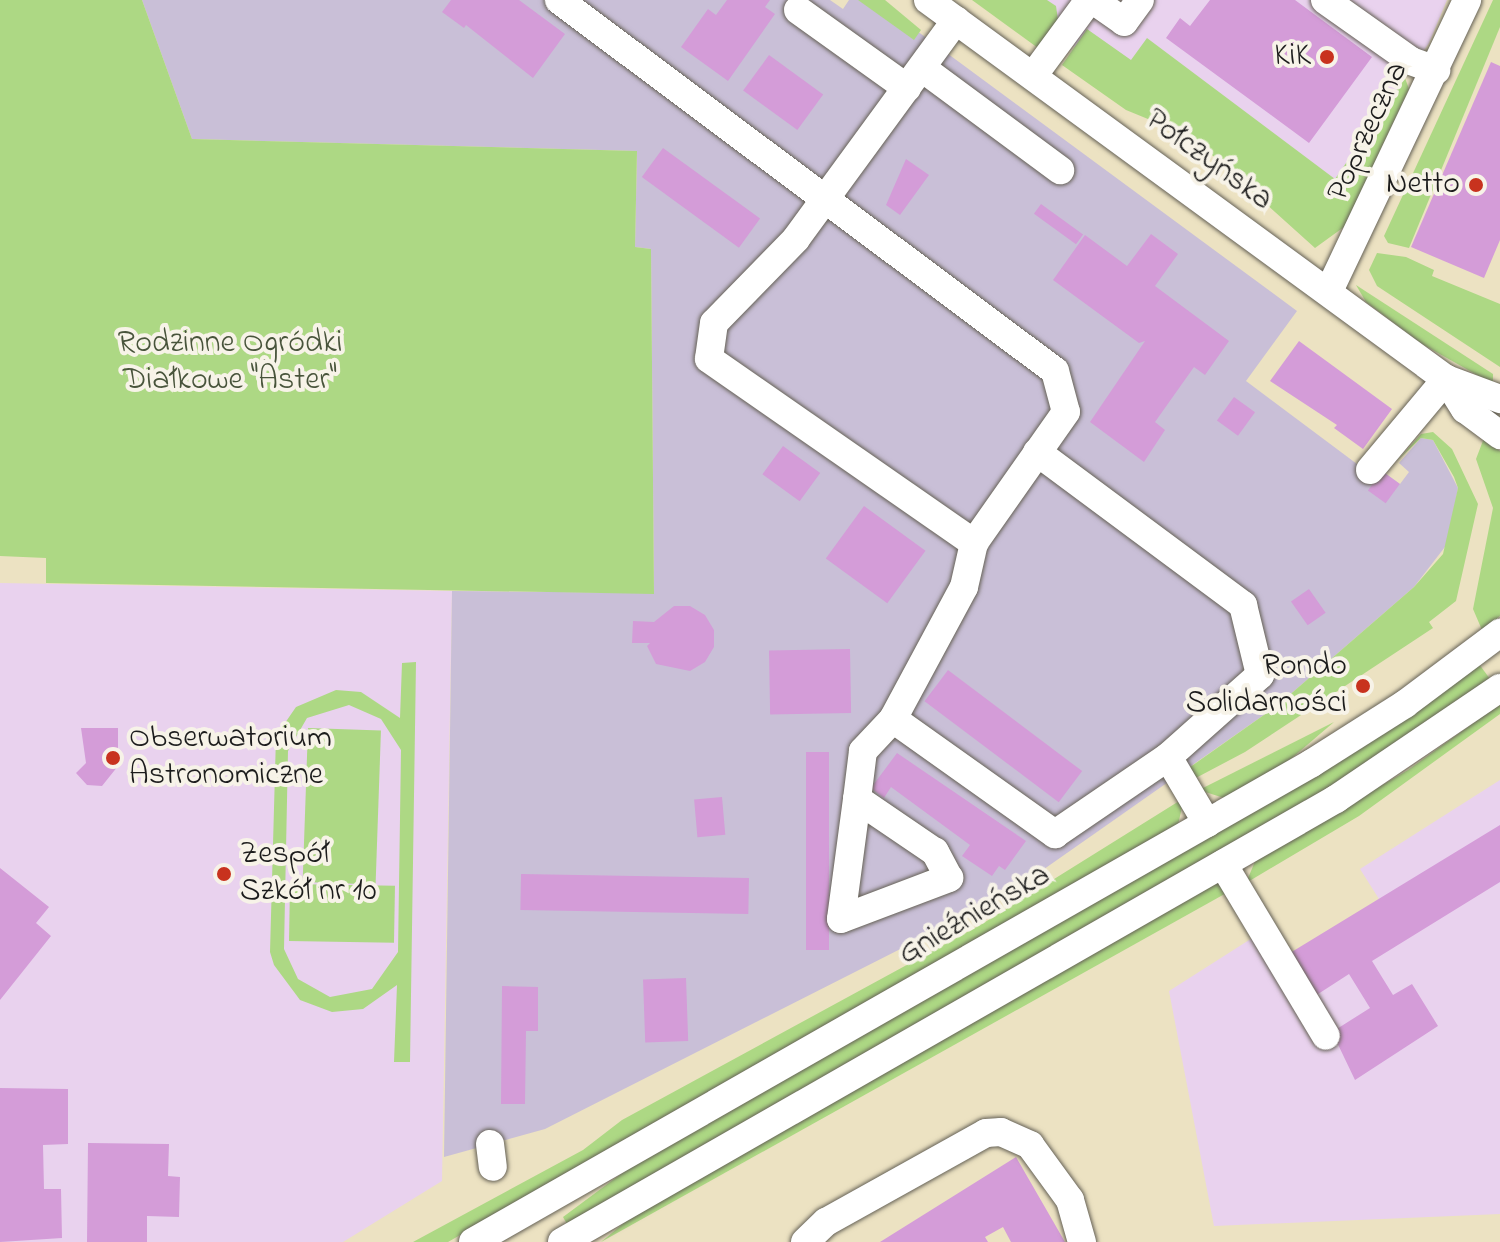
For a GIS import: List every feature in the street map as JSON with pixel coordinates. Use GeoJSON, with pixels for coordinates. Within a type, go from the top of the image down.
{"type":"FeatureCollection","features":[{"type":"Feature","properties":{"kind":"street"},"geometry":{"type":"LineString","coordinates":[[559,0],[827,197],[1055,371],[1066,412],[974,543],[964,587],[893,719],[863,751],[841,919],[949,878],[935,852],[857,799]]}},
{"type":"Feature","properties":{"kind":"street","name":"Połczyńska"},"geometry":{"type":"LineString","coordinates":[[928,0],[1446,379],[1500,399]]}},
{"type":"Feature","properties":{"kind":"street"},"geometry":{"type":"LineString","coordinates":[[1033,76],[1091,0],[1124,22],[1140,0]]}},
{"type":"Feature","properties":{"kind":"street"},"geometry":{"type":"LineString","coordinates":[[1325,0],[1411,61],[1436,70]]}},
{"type":"Feature","properties":{"kind":"street","name":"Poprzeczna"},"geometry":{"type":"LineString","coordinates":[[1329,291],[1467,0]]}},
{"type":"Feature","properties":{"kind":"street"},"geometry":{"type":"LineString","coordinates":[[798,10],[914,78],[1060,170]]}},
{"type":"Feature","properties":{"kind":"street"},"geometry":{"type":"LineString","coordinates":[[956,20],[796,239],[714,323],[709,359],[974,543]]}},
{"type":"Feature","properties":{"kind":"street"},"geometry":{"type":"LineString","coordinates":[[1370,470],[1446,379]]}},
{"type":"Feature","properties":{"kind":"street","name":"Połczyńska"},"geometry":{"type":"LineString","coordinates":[[1446,379],[1465,409],[1500,435]]}},
{"type":"Feature","properties":{"kind":"street"},"geometry":{"type":"LineString","coordinates":[[893,719],[1055,834],[1168,757],[1260,675],[1243,605],[1037,452]]}},
{"type":"Feature","properties":{"kind":"street","name":"Gnieźnieńska"},"geometry":{"type":"LineString","coordinates":[[473,1242],[1207,823],[1405,704],[1500,633]]}},
{"type":"Feature","properties":{"kind":"street"},"geometry":{"type":"LineString","coordinates":[[562,1242],[1379,774],[1500,688]]}},
{"type":"Feature","properties":{"kind":"street"},"geometry":{"type":"LineString","coordinates":[[1168,757],[1207,823]]}},
{"type":"Feature","properties":{"kind":"street"},"geometry":{"type":"LineString","coordinates":[[1223,864],[1326,1036]]}},
{"type":"Feature","properties":{"kind":"street"},"geometry":{"type":"LineString","coordinates":[[805,1242],[826,1222],[986,1133],[1001,1132],[1030,1145],[1070,1200],[1082,1242]]}},
{"type":"Feature","properties":{"kind":"shaded area"},"geometry":{"type":"Polygon","coordinates":[[[142,0],[830,0],[843,9],[849,0],[875,0],[1297,311],[1246,381],[1361,467],[1367,460],[1400,484],[1409,472],[1399,463],[1421,438],[1433,440],[1458,488],[1448,543],[1414,587],[1278,705],[1007,895],[545,1129],[444,1157],[452,591],[654,593],[651,249],[635,247],[637,151],[192,139],[142,0]]]}},
{"type":"Feature","properties":{"kind":"shaded area"},"geometry":{"type":"Polygon","coordinates":[[[1010,0],[1447,0],[1429,43],[1335,180],[1159,48],[1130,87],[1010,0]]]}},
{"type":"Feature","properties":{"kind":"shaded area","name":"Zespół Szkół nr 10"},"geometry":{"type":"Polygon","coordinates":[[[0,583],[452,591],[442,1181],[343,1242],[0,1242],[0,583]]]}},
{"type":"Feature","properties":{"kind":"shaded area"},"geometry":{"type":"Polygon","coordinates":[[[1500,780],[1500,1214],[1214,1226],[1169,991],[1257,935],[1276,965],[1379,899],[1360,869],[1500,780]]]}},
{"type":"Feature","properties":{"kind":"green space","name":"Rodzinne Ogródki Diałkowe \"Aster\""},"geometry":{"type":"Polygon","coordinates":[[[0,0],[142,0],[192,139],[637,151],[635,247],[651,249],[654,594],[46,583],[46,558],[0,556],[0,0]]]}},
{"type":"Feature","properties":{"kind":"green space"},"geometry":{"type":"Polygon","coordinates":[[[858,0],[885,0],[921,30],[914,40],[858,0]]]}},
{"type":"Feature","properties":{"kind":"green space"},"geometry":{"type":"Polygon","coordinates":[[[972,0],[1047,0],[1056,6],[1058,20],[1038,48],[972,0]]]}},
{"type":"Feature","properties":{"kind":"green space"},"geometry":{"type":"Polygon","coordinates":[[[1493,0],[1500,0],[1500,27],[1409,248],[1388,243],[1384,236],[1493,0]]]}},
{"type":"Feature","properties":{"kind":"green space"},"geometry":{"type":"Polygon","coordinates":[[[1087,29],[1131,60],[1147,38],[1335,179],[1405,78],[1409,89],[1344,227],[1315,248],[1202,146],[1198,150],[1165,126],[1126,110],[1062,65],[1087,29]]]}},
{"type":"Feature","properties":{"kind":"green space"},"geometry":{"type":"Polygon","coordinates":[[[1377,253],[1406,257],[1434,270],[1432,276],[1500,304],[1500,367],[1377,286],[1369,270],[1377,253]]]}},
{"type":"Feature","properties":{"kind":"green space"},"geometry":{"type":"Polygon","coordinates":[[[1356,285],[1493,374],[1493,384],[1422,344],[1366,302],[1356,285]]]}},
{"type":"Feature","properties":{"kind":"green space"},"geometry":{"type":"Polygon","coordinates":[[[1433,432],[1452,449],[1478,504],[1456,601],[1429,622],[1433,628],[1245,752],[1192,780],[1186,770],[1278,705],[1414,587],[1443,554],[1458,488],[1454,477],[1433,440],[1421,438],[1397,461],[1421,434],[1433,432]]]}},
{"type":"Feature","properties":{"kind":"green space"},"geometry":{"type":"Polygon","coordinates":[[[1484,438],[1500,451],[1500,616],[1482,630],[1473,609],[1493,508],[1476,459],[1484,438]]]}},
{"type":"Feature","properties":{"kind":"green space"},"geometry":{"type":"Polygon","coordinates":[[[416,662],[410,1062],[394,1062],[397,985],[363,1009],[332,1012],[300,1000],[274,965],[270,952],[276,736],[296,707],[336,690],[361,692],[400,718],[402,663],[416,662]],[[349,705],[307,718],[288,751],[284,949],[298,979],[330,997],[372,989],[398,952],[401,750],[381,719],[349,705]]]}},
{"type":"Feature","properties":{"kind":"green space"},"geometry":{"type":"Polygon","coordinates":[[[1479,664],[1490,679],[1347,778],[567,1224],[563,1217],[629,1168],[1479,664]]]}},
{"type":"Feature","properties":{"kind":"green space"},"geometry":{"type":"Polygon","coordinates":[[[1500,704],[1500,714],[1359,816],[1246,883],[1256,859],[1408,770],[1500,704]]]}},
{"type":"Feature","properties":{"kind":"green space"},"geometry":{"type":"Polygon","coordinates":[[[1334,722],[1286,763],[1224,798],[1199,790],[1334,722]]]}},
{"type":"Feature","properties":{"kind":"green space"},"geometry":{"type":"Polygon","coordinates":[[[308,728],[381,731],[376,884],[303,882],[308,728]]]}},
{"type":"Feature","properties":{"kind":"green space"},"geometry":{"type":"Polygon","coordinates":[[[1184,798],[1178,825],[448,1242],[413,1242],[583,1150],[622,1120],[982,924],[1184,798]]]}},
{"type":"Feature","properties":{"kind":"green space"},"geometry":{"type":"Polygon","coordinates":[[[1217,883],[1230,891],[601,1242],[636,1213],[1217,883]]]}},
{"type":"Feature","properties":{"kind":"green space"},"geometry":{"type":"Polygon","coordinates":[[[290,884],[395,886],[394,943],[289,941],[290,884]]]}},
{"type":"Feature","properties":{"kind":"building"},"geometry":{"type":"Polygon","coordinates":[[[451,0],[519,0],[565,34],[533,78],[466,25],[464,28],[442,12],[451,0]]]}},
{"type":"Feature","properties":{"kind":"building"},"geometry":{"type":"Polygon","coordinates":[[[727,0],[770,0],[765,7],[775,14],[728,81],[681,47],[708,9],[716,15],[727,0]]]}},
{"type":"Feature","properties":{"kind":"building"},"geometry":{"type":"Polygon","coordinates":[[[1210,0],[1295,0],[1372,57],[1309,143],[1166,38],[1180,18],[1190,26],[1210,0]]]}},
{"type":"Feature","properties":{"kind":"building"},"geometry":{"type":"Polygon","coordinates":[[[769,55],[823,94],[797,130],[743,91],[769,55]]]}},
{"type":"Feature","properties":{"kind":"building"},"geometry":{"type":"Polygon","coordinates":[[[1491,62],[1500,66],[1500,240],[1484,278],[1411,247],[1491,62]]]}},
{"type":"Feature","properties":{"kind":"building"},"geometry":{"type":"Polygon","coordinates":[[[663,148],[760,219],[739,248],[642,177],[663,148]]]}},
{"type":"Feature","properties":{"kind":"building"},"geometry":{"type":"Polygon","coordinates":[[[906,159],[929,175],[900,215],[886,205],[906,159]]]}},
{"type":"Feature","properties":{"kind":"building"},"geometry":{"type":"Polygon","coordinates":[[[1041,204],[1083,235],[1076,244],[1034,214],[1041,204]]]}},
{"type":"Feature","properties":{"kind":"building"},"geometry":{"type":"Polygon","coordinates":[[[1151,234],[1178,254],[1155,286],[1229,341],[1205,375],[1194,367],[1155,422],[1165,430],[1144,462],[1090,422],[1145,341],[1139,343],[1053,280],[1085,235],[1127,266],[1151,234]]]}},
{"type":"Feature","properties":{"kind":"building"},"geometry":{"type":"Polygon","coordinates":[[[1299,341],[1392,409],[1363,449],[1334,428],[1337,425],[1270,381],[1299,341]]]}},
{"type":"Feature","properties":{"kind":"building"},"geometry":{"type":"Polygon","coordinates":[[[1234,397],[1255,412],[1238,436],[1217,420],[1234,397]]]}},
{"type":"Feature","properties":{"kind":"building"},"geometry":{"type":"Polygon","coordinates":[[[783,446],[820,473],[800,501],[762,474],[783,446]]]}},
{"type":"Feature","properties":{"kind":"building"},"geometry":{"type":"Polygon","coordinates":[[[1382,471],[1400,484],[1386,503],[1368,490],[1382,471]]]}},
{"type":"Feature","properties":{"kind":"building"},"geometry":{"type":"Polygon","coordinates":[[[864,506],[925,551],[887,603],[826,559],[864,506]]]}},
{"type":"Feature","properties":{"kind":"building"},"geometry":{"type":"Polygon","coordinates":[[[1309,589],[1326,613],[1308,625],[1291,602],[1309,589]]]}},
{"type":"Feature","properties":{"kind":"building"},"geometry":{"type":"Polygon","coordinates":[[[674,606],[690,606],[705,615],[714,630],[714,647],[705,662],[690,671],[656,664],[647,646],[650,643],[632,643],[633,621],[654,622],[674,606]]]}},
{"type":"Feature","properties":{"kind":"building"},"geometry":{"type":"Polygon","coordinates":[[[850,649],[851,713],[770,714],[769,650],[850,649]]]}},
{"type":"Feature","properties":{"kind":"building"},"geometry":{"type":"Polygon","coordinates":[[[948,670],[1082,771],[1059,802],[925,701],[948,670]]]}},
{"type":"Feature","properties":{"kind":"building"},"geometry":{"type":"Polygon","coordinates":[[[81,728],[118,728],[118,754],[110,759],[118,766],[102,786],[87,785],[76,773],[86,763],[81,728]]]}},
{"type":"Feature","properties":{"kind":"building"},"geometry":{"type":"Polygon","coordinates":[[[806,752],[829,752],[829,950],[806,950],[806,752]]]}},
{"type":"Feature","properties":{"kind":"building"},"geometry":{"type":"Polygon","coordinates":[[[897,753],[1026,841],[1005,870],[999,866],[992,876],[962,856],[970,845],[891,787],[884,798],[871,788],[897,753]]]}},
{"type":"Feature","properties":{"kind":"building"},"geometry":{"type":"Polygon","coordinates":[[[722,797],[725,835],[697,837],[694,799],[722,797]]]}},
{"type":"Feature","properties":{"kind":"building"},"geometry":{"type":"Polygon","coordinates":[[[1500,825],[1500,882],[1372,961],[1393,995],[1412,984],[1438,1026],[1355,1080],[1332,1032],[1370,1008],[1349,974],[1315,996],[1290,953],[1500,825]]]}},
{"type":"Feature","properties":{"kind":"building"},"geometry":{"type":"Polygon","coordinates":[[[0,868],[49,907],[36,923],[51,936],[0,1000],[0,868]]]}},
{"type":"Feature","properties":{"kind":"building"},"geometry":{"type":"Polygon","coordinates":[[[521,874],[749,878],[748,914],[520,910],[521,874]]]}},
{"type":"Feature","properties":{"kind":"building"},"geometry":{"type":"Polygon","coordinates":[[[686,978],[688,1041],[645,1042],[643,980],[686,978]]]}},
{"type":"Feature","properties":{"kind":"building"},"geometry":{"type":"Polygon","coordinates":[[[502,986],[538,987],[538,1031],[526,1031],[525,1104],[501,1104],[502,986]]]}},
{"type":"Feature","properties":{"kind":"building"},"geometry":{"type":"Polygon","coordinates":[[[0,1088],[68,1089],[68,1144],[43,1145],[44,1189],[61,1189],[62,1238],[0,1242],[0,1088]]]}},
{"type":"Feature","properties":{"kind":"building"},"geometry":{"type":"Polygon","coordinates":[[[88,1143],[169,1144],[168,1176],[180,1177],[179,1217],[147,1216],[147,1242],[87,1242],[88,1143]]]}},
{"type":"Feature","properties":{"kind":"building"},"geometry":{"type":"Polygon","coordinates":[[[1016,1157],[1065,1242],[1011,1242],[1003,1227],[985,1237],[988,1242],[880,1242],[1016,1157]]]}},
{"type":"Feature","properties":{"kind":"place","name":"KiK"},"geometry":{"type":"Point","coordinates":[1327,57]}},
{"type":"Feature","properties":{"kind":"place","name":"Netto"},"geometry":{"type":"Point","coordinates":[1476,185]}},
{"type":"Feature","properties":{"kind":"place","name":"Rondo Solidarności"},"geometry":{"type":"Point","coordinates":[1363,686]}},
{"type":"Feature","properties":{"kind":"place","name":"Obserwatorium Astronomiczne"},"geometry":{"type":"Point","coordinates":[113,758]}},
{"type":"Feature","properties":{"kind":"place","name":"Zespół Szkół nr 10"},"geometry":{"type":"Point","coordinates":[224,874]}}]}
